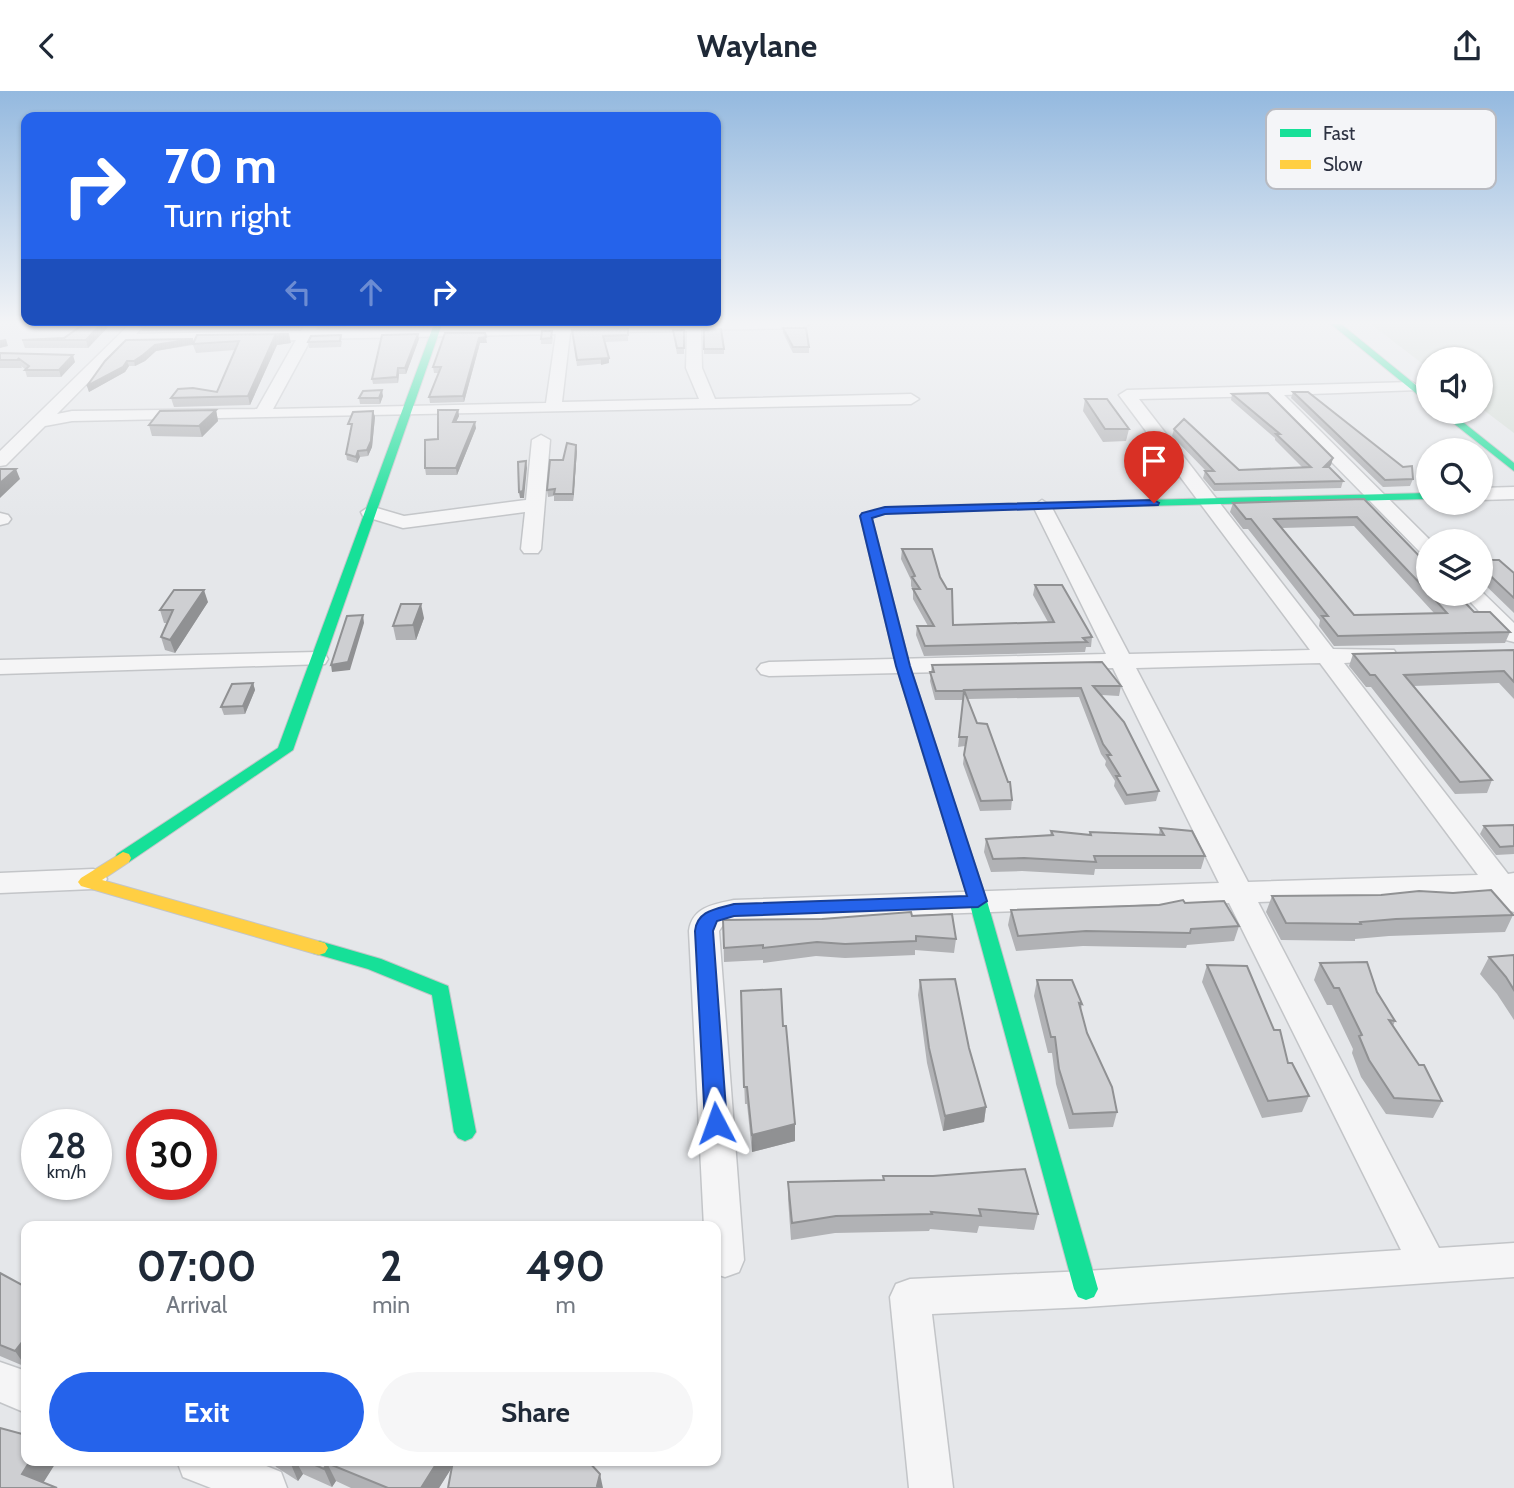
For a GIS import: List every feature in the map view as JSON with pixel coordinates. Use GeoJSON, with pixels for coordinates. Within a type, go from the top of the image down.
{"type":"FeatureCollection","features":[{"type":"Feature","properties":{"kind":"street"},"geometry":{"type":"LineString","coordinates":[[0,461],[71,389]]}},
{"type":"Feature","properties":{"kind":"street"},"geometry":{"type":"LineString","coordinates":[[262,414],[276,389]]}},
{"type":"Feature","properties":{"kind":"street"},"geometry":{"type":"LineString","coordinates":[[90,880],[285,750],[415,389]]}},
{"type":"Feature","properties":{"kind":"street"},"geometry":{"type":"LineString","coordinates":[[554,405],[556,389]]}},
{"type":"Feature","properties":{"kind":"street"},"geometry":{"type":"LineString","coordinates":[[703,389],[708,402]]}},
{"type":"Feature","properties":{"kind":"street"},"geometry":{"type":"LineString","coordinates":[[1335,389],[1127,395],[1509,890]]}},
{"type":"Feature","properties":{"kind":"street"},"geometry":{"type":"LineString","coordinates":[[1271,391],[1416,537]]}},
{"type":"Feature","properties":{"kind":"street"},"geometry":{"type":"LineString","coordinates":[[39,422],[72,416],[407,411],[554,405],[911,398]]}},
{"type":"Feature","properties":{"kind":"street"},"geometry":{"type":"LineString","coordinates":[[1459,424],[1514,468]]}},
{"type":"Feature","properties":{"kind":"street"},"geometry":{"type":"LineString","coordinates":[[1485,424],[1494,431]]}},
{"type":"Feature","properties":{"kind":"street"},"geometry":{"type":"LineString","coordinates":[[531,549],[541,440]]}},
{"type":"Feature","properties":{"kind":"street"},"geometry":{"type":"LineString","coordinates":[[1493,494],[1514,493]]}},
{"type":"Feature","properties":{"kind":"street"},"geometry":{"type":"LineString","coordinates":[[1086,1289],[978,901],[903,666],[866,516],[885,510],[1416,495]]}},
{"type":"Feature","properties":{"kind":"street"},"geometry":{"type":"LineString","coordinates":[[370,512],[403,522],[534,505]]}},
{"type":"Feature","properties":{"kind":"street"},"geometry":{"type":"LineString","coordinates":[[1042,506],[1428,1265]]}},
{"type":"Feature","properties":{"kind":"street"},"geometry":{"type":"LineString","coordinates":[[1481,606],[1509,646]]}},
{"type":"Feature","properties":{"kind":"street"},"geometry":{"type":"LineString","coordinates":[[769,669],[1407,654]]}},
{"type":"Feature","properties":{"kind":"street"},"geometry":{"type":"LineString","coordinates":[[0,667],[317,659]]}},
{"type":"Feature","properties":{"kind":"street"},"geometry":{"type":"LineString","coordinates":[[0,884],[90,880],[374,964],[442,991],[465,1132]]}},
{"type":"Feature","properties":{"kind":"street"},"geometry":{"type":"LineString","coordinates":[[724,1260],[705,923],[716,914],[734,910],[1237,893],[1509,890]]}},
{"type":"Feature","properties":{"kind":"street"},"geometry":{"type":"LineString","coordinates":[[931,1488],[910,1297],[1086,1289],[1514,1260]]}},
{"type":"Feature","properties":{"kind":"street"},"geometry":{"type":"LineString","coordinates":[[0,1382],[21,1390]]}},
{"type":"Feature","properties":{"kind":"street"},"geometry":{"type":"LineString","coordinates":[[211,1466],[265,1488]]}},
{"type":"Feature","properties":{"kind":"shaded area"},"geometry":{"type":"Polygon","coordinates":[[[1493,389],[1514,389],[1514,433],[1493,417],[1493,389]]]}},
{"type":"Feature","properties":{"kind":"building"},"geometry":{"type":"Polygon","coordinates":[[[178,389],[217,392],[218,389],[251,389],[248,396],[171,398],[178,389]]]}},
{"type":"Feature","properties":{"kind":"building"},"geometry":{"type":"Polygon","coordinates":[[[432,389],[465,389],[463,396],[429,397],[432,389]]]}},
{"type":"Feature","properties":{"kind":"building"},"geometry":{"type":"Polygon","coordinates":[[[382,390],[379,398],[359,398],[363,391],[382,390]]]}},
{"type":"Feature","properties":{"kind":"building"},"geometry":{"type":"Polygon","coordinates":[[[1293,392],[1308,392],[1403,467],[1412,466],[1413,479],[1385,480],[1293,392]]]}},
{"type":"Feature","properties":{"kind":"building"},"geometry":{"type":"Polygon","coordinates":[[[1268,393],[1333,458],[1324,467],[1329,467],[1343,481],[1215,484],[1205,471],[1214,471],[1174,429],[1184,419],[1239,470],[1311,467],[1276,434],[1280,434],[1232,394],[1268,393]]]}},
{"type":"Feature","properties":{"kind":"building"},"geometry":{"type":"Polygon","coordinates":[[[1085,399],[1107,399],[1129,429],[1105,429],[1085,399]]]}},
{"type":"Feature","properties":{"kind":"building"},"geometry":{"type":"Polygon","coordinates":[[[216,410],[199,426],[149,425],[160,411],[216,410]]]}},
{"type":"Feature","properties":{"kind":"building"},"geometry":{"type":"Polygon","coordinates":[[[438,410],[458,410],[453,422],[475,422],[456,468],[425,468],[425,440],[438,439],[438,410]]]}},
{"type":"Feature","properties":{"kind":"building"},"geometry":{"type":"Polygon","coordinates":[[[373,411],[371,441],[367,450],[358,451],[356,457],[346,454],[352,424],[348,424],[353,412],[373,411]]]}},
{"type":"Feature","properties":{"kind":"building"},"geometry":{"type":"Polygon","coordinates":[[[567,443],[576,445],[573,494],[554,494],[555,489],[547,490],[550,460],[563,460],[567,443]]]}},
{"type":"Feature","properties":{"kind":"building"},"geometry":{"type":"Polygon","coordinates":[[[526,461],[523,491],[519,492],[518,462],[526,461]]]}},
{"type":"Feature","properties":{"kind":"building"},"geometry":{"type":"Polygon","coordinates":[[[0,469],[16,469],[0,483],[0,469]]]}},
{"type":"Feature","properties":{"kind":"building"},"geometry":{"type":"Polygon","coordinates":[[[1364,499],[1416,553],[1416,579],[1357,517],[1274,519],[1354,615],[1447,613],[1441,606],[1468,606],[1474,612],[1490,612],[1510,632],[1338,636],[1322,616],[1328,616],[1251,519],[1246,519],[1233,503],[1364,499]]]}},
{"type":"Feature","properties":{"kind":"building"},"geometry":{"type":"Polygon","coordinates":[[[902,549],[932,549],[940,577],[947,589],[952,589],[953,625],[1054,622],[1035,585],[1062,585],[1092,637],[1083,638],[1087,642],[925,646],[917,626],[934,626],[913,589],[920,589],[912,577],[915,576],[902,549]]]}},
{"type":"Feature","properties":{"kind":"building"},"geometry":{"type":"Polygon","coordinates":[[[1493,560],[1499,560],[1514,573],[1514,598],[1493,578],[1493,560]]]}},
{"type":"Feature","properties":{"kind":"building"},"geometry":{"type":"Polygon","coordinates":[[[174,590],[204,590],[170,640],[161,637],[173,610],[160,610],[174,590]]]}},
{"type":"Feature","properties":{"kind":"building"},"geometry":{"type":"Polygon","coordinates":[[[401,604],[421,604],[413,625],[393,626],[401,604]]]}},
{"type":"Feature","properties":{"kind":"building"},"geometry":{"type":"Polygon","coordinates":[[[363,615],[348,662],[331,665],[347,616],[363,615]]]}},
{"type":"Feature","properties":{"kind":"building"},"geometry":{"type":"Polygon","coordinates":[[[1514,650],[1514,682],[1504,671],[1404,675],[1492,780],[1460,782],[1375,675],[1370,675],[1353,654],[1514,650]]]}},
{"type":"Feature","properties":{"kind":"building"},"geometry":{"type":"Polygon","coordinates":[[[1102,662],[1121,686],[1093,686],[1124,722],[1159,791],[1127,795],[1116,776],[1120,776],[1107,755],[1111,755],[1103,744],[1081,688],[964,690],[977,723],[987,724],[1010,782],[1012,800],[981,801],[964,755],[967,737],[959,737],[964,691],[936,691],[930,672],[934,672],[932,665],[1102,662]]]}},
{"type":"Feature","properties":{"kind":"building"},"geometry":{"type":"Polygon","coordinates":[[[253,683],[243,706],[221,707],[232,684],[253,683]]]}},
{"type":"Feature","properties":{"kind":"building"},"geometry":{"type":"Polygon","coordinates":[[[1514,825],[1514,846],[1500,847],[1484,826],[1514,825]]]}},
{"type":"Feature","properties":{"kind":"building"},"geometry":{"type":"Polygon","coordinates":[[[1160,828],[1192,831],[1205,856],[1094,856],[1096,862],[993,859],[986,839],[1053,835],[1051,831],[1091,835],[1090,832],[1164,835],[1160,828]]]}},
{"type":"Feature","properties":{"kind":"building"},"geometry":{"type":"Polygon","coordinates":[[[1491,890],[1513,915],[1396,919],[1360,922],[1361,924],[1286,923],[1272,896],[1381,895],[1419,891],[1453,893],[1491,890]]]}},
{"type":"Feature","properties":{"kind":"building"},"geometry":{"type":"Polygon","coordinates":[[[1183,900],[1185,903],[1224,901],[1239,926],[1191,929],[1190,933],[1086,931],[1018,936],[1011,910],[1159,905],[1183,900]]]}},
{"type":"Feature","properties":{"kind":"building"},"geometry":{"type":"Polygon","coordinates":[[[911,912],[912,916],[952,914],[956,939],[916,936],[916,941],[845,944],[817,942],[763,948],[763,945],[724,948],[723,920],[822,919],[911,912]]]}},
{"type":"Feature","properties":{"kind":"building"},"geometry":{"type":"Polygon","coordinates":[[[1514,955],[1514,990],[1489,957],[1514,955]]]}},
{"type":"Feature","properties":{"kind":"building"},"geometry":{"type":"Polygon","coordinates":[[[1367,962],[1377,992],[1395,1021],[1389,1020],[1419,1065],[1424,1065],[1442,1101],[1394,1098],[1369,1060],[1359,1036],[1362,1035],[1339,988],[1334,988],[1320,963],[1367,962]]]}},
{"type":"Feature","properties":{"kind":"building"},"geometry":{"type":"Polygon","coordinates":[[[1207,965],[1247,966],[1274,1030],[1280,1030],[1288,1063],[1292,1063],[1309,1096],[1268,1101],[1207,965]]]}},
{"type":"Feature","properties":{"kind":"building"},"geometry":{"type":"Polygon","coordinates":[[[955,979],[969,1048],[986,1107],[945,1116],[929,1048],[920,980],[955,979]]]}},
{"type":"Feature","properties":{"kind":"building"},"geometry":{"type":"Polygon","coordinates":[[[1037,980],[1072,980],[1082,1004],[1079,1003],[1087,1033],[1112,1087],[1117,1112],[1073,1114],[1059,1069],[1055,1037],[1051,1037],[1037,980]]]}},
{"type":"Feature","properties":{"kind":"building"},"geometry":{"type":"Polygon","coordinates":[[[781,989],[795,1124],[752,1135],[747,1087],[744,1087],[741,991],[781,989]]]}},
{"type":"Feature","properties":{"kind":"building"},"geometry":{"type":"Polygon","coordinates":[[[1025,1169],[1038,1214],[979,1209],[981,1216],[931,1212],[932,1214],[836,1216],[792,1223],[788,1182],[884,1180],[883,1176],[933,1176],[1025,1169]]]}},
{"type":"Feature","properties":{"kind":"building"},"geometry":{"type":"Polygon","coordinates":[[[0,1273],[21,1284],[21,1343],[15,1351],[0,1345],[0,1273]]]}},
{"type":"Feature","properties":{"kind":"building"},"geometry":{"type":"Polygon","coordinates":[[[0,1428],[21,1434],[21,1466],[27,1466],[22,1474],[57,1488],[0,1488],[0,1428]]]}},
{"type":"Feature","properties":{"kind":"building"},"geometry":{"type":"Polygon","coordinates":[[[334,1466],[435,1466],[421,1488],[388,1488],[334,1466]]]}},
{"type":"Feature","properties":{"kind":"building"},"geometry":{"type":"Polygon","coordinates":[[[452,1466],[593,1466],[600,1474],[597,1486],[601,1488],[448,1488],[452,1466]]]}},
{"type":"Feature","properties":{"kind":"traffic: fast"},"geometry":{"type":"LineString","coordinates":[[123,858],[285,750],[415,389]]}},
{"type":"Feature","properties":{"kind":"traffic: fast"},"geometry":{"type":"LineString","coordinates":[[1459,424],[1514,468]]}},
{"type":"Feature","properties":{"kind":"traffic: fast"},"geometry":{"type":"LineString","coordinates":[[984,507],[1416,496]]}},
{"type":"Feature","properties":{"kind":"traffic: fast"},"geometry":{"type":"LineString","coordinates":[[939,780],[978,901],[1086,1289]]}},
{"type":"Feature","properties":{"kind":"traffic: fast"},"geometry":{"type":"LineString","coordinates":[[319,948],[374,964],[441,991],[465,1132]]}},
{"type":"Feature","properties":{"kind":"traffic: slow"},"geometry":{"type":"LineString","coordinates":[[939,780],[903,666],[866,516],[885,510],[984,507]]}},
{"type":"Feature","properties":{"kind":"traffic: slow"},"geometry":{"type":"LineString","coordinates":[[123,858],[87,882],[319,948]]}},
{"type":"Feature","properties":{"kind":"route"},"geometry":{"type":"LineString","coordinates":[[716,1123],[704,931],[705,923],[710,917],[734,910],[978,901],[903,666],[866,516],[885,510],[1154,503]]}}]}
